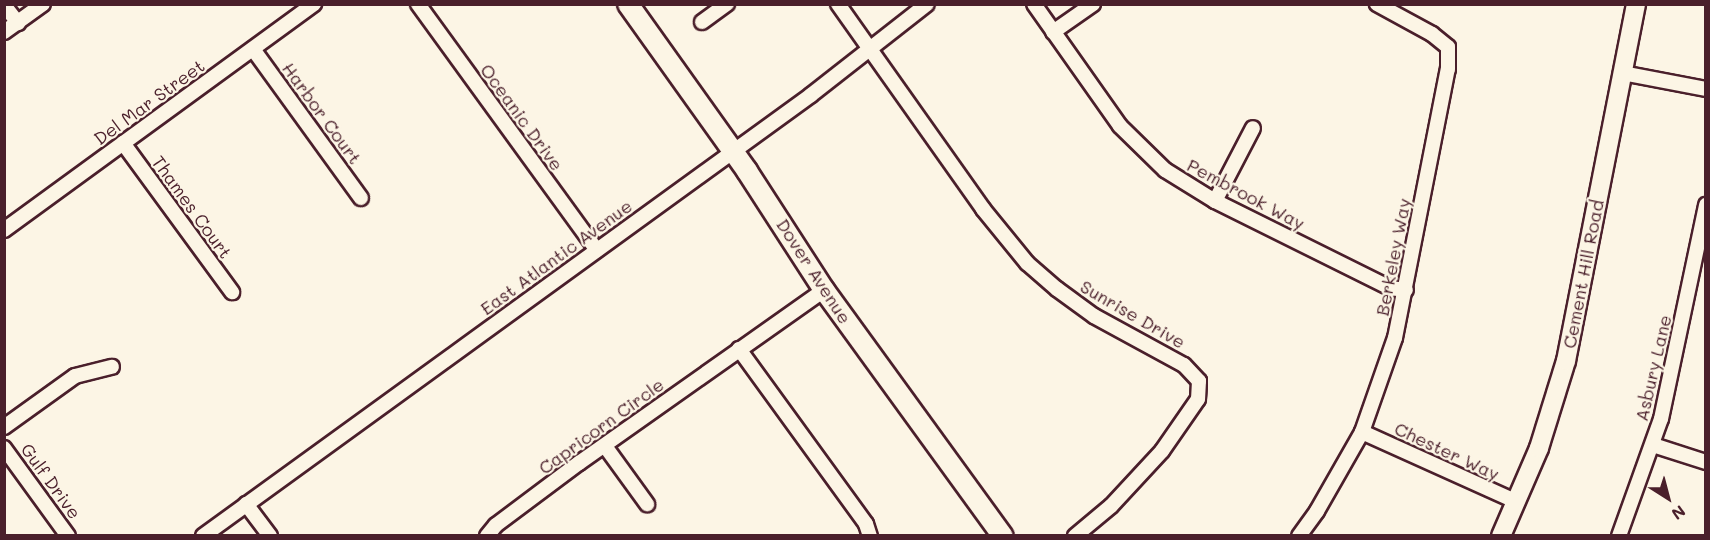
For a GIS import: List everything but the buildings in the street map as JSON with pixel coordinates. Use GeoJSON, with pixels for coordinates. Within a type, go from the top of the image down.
{"type":"FeatureCollection","features":[{"type":"Feature","properties":{"kind":"main road","name":"Dover Avenue"},"geometry":{"type":"LineString","coordinates":[[628,4],[733,152],[824,290],[1003,536]]}},
{"type":"Feature","properties":{"kind":"street"},"geometry":{"type":"LineString","coordinates":[[4,4],[18,23]]}},
{"type":"Feature","properties":{"kind":"street"},"geometry":{"type":"LineString","coordinates":[[4,32],[43,4]]}},
{"type":"Feature","properties":{"kind":"street","name":"Del Mar Street"},"geometry":{"type":"LineString","coordinates":[[4,230],[314,4]]}},
{"type":"Feature","properties":{"kind":"street","name":"Oceanic Drive"},"geometry":{"type":"LineString","coordinates":[[418,4],[597,250]]}},
{"type":"Feature","properties":{"kind":"street"},"geometry":{"type":"LineString","coordinates":[[702,22],[727,4]]}},
{"type":"Feature","properties":{"kind":"street","name":"Sunrise Drive"},"geometry":{"type":"LineString","coordinates":[[838,4],[982,209],[1027,263],[1058,290],[1094,316],[1184,365],[1199,381],[1198,399],[1162,452],[1111,506],[1075,536]]}},
{"type":"Feature","properties":{"kind":"street","name":"East Atlantic Avenue"},"geometry":{"type":"LineString","coordinates":[[203,536],[733,152],[927,4]]}},
{"type":"Feature","properties":{"kind":"street","name":"Pembrook Way"},"geometry":{"type":"LineString","coordinates":[[1034,4],[1120,126],[1143,151],[1180,181],[1215,201],[1390,288],[1406,290]]}},
{"type":"Feature","properties":{"kind":"street"},"geometry":{"type":"LineString","coordinates":[[1053,32],[1093,4]]}},
{"type":"Feature","properties":{"kind":"street","name":"Berkeley Way"},"geometry":{"type":"LineString","coordinates":[[1299,536],[1333,485],[1362,432],[1395,338],[1448,69],[1448,46],[1432,34],[1377,4]]}},
{"type":"Feature","properties":{"kind":"street","name":"Cement Hill Road"},"geometry":{"type":"LineString","coordinates":[[1501,536],[1539,448],[1566,361],[1636,4]]}},
{"type":"Feature","properties":{"kind":"street","name":"Harbor Court"},"geometry":{"type":"LineString","coordinates":[[253,49],[361,198]]}},
{"type":"Feature","properties":{"kind":"street"},"geometry":{"type":"LineString","coordinates":[[1622,74],[1706,89]]}},
{"type":"Feature","properties":{"kind":"street"},"geometry":{"type":"LineString","coordinates":[[1215,201],[1253,128]]}},
{"type":"Feature","properties":{"kind":"street","name":"Thames Court"},"geometry":{"type":"LineString","coordinates":[[123,143],[232,292]]}},
{"type":"Feature","properties":{"kind":"street","name":"Asbury Lane"},"geometry":{"type":"LineString","coordinates":[[1619,536],[1653,446],[1701,256],[1706,205]]}},
{"type":"Feature","properties":{"kind":"street","name":"Capricorn Circle"},"geometry":{"type":"LineString","coordinates":[[488,536],[496,525],[824,290]]}},
{"type":"Feature","properties":{"kind":"street"},"geometry":{"type":"LineString","coordinates":[[739,349],[866,524],[870,536]]}},
{"type":"Feature","properties":{"kind":"street"},"geometry":{"type":"LineString","coordinates":[[4,427],[75,376],[112,367]]}},
{"type":"Feature","properties":{"kind":"street","name":"Chester Way"},"geometry":{"type":"LineString","coordinates":[[1362,432],[1517,502]]}},
{"type":"Feature","properties":{"kind":"street"},"geometry":{"type":"LineString","coordinates":[[605,446],[647,504]]}},
{"type":"Feature","properties":{"kind":"street"},"geometry":{"type":"LineString","coordinates":[[1653,446],[1706,462]]}},
{"type":"Feature","properties":{"kind":"street","name":"Gulf Drive"},"geometry":{"type":"LineString","coordinates":[[4,448],[68,536]]}},
{"type":"Feature","properties":{"kind":"street"},"geometry":{"type":"LineString","coordinates":[[246,504],[270,536]]}}]}
